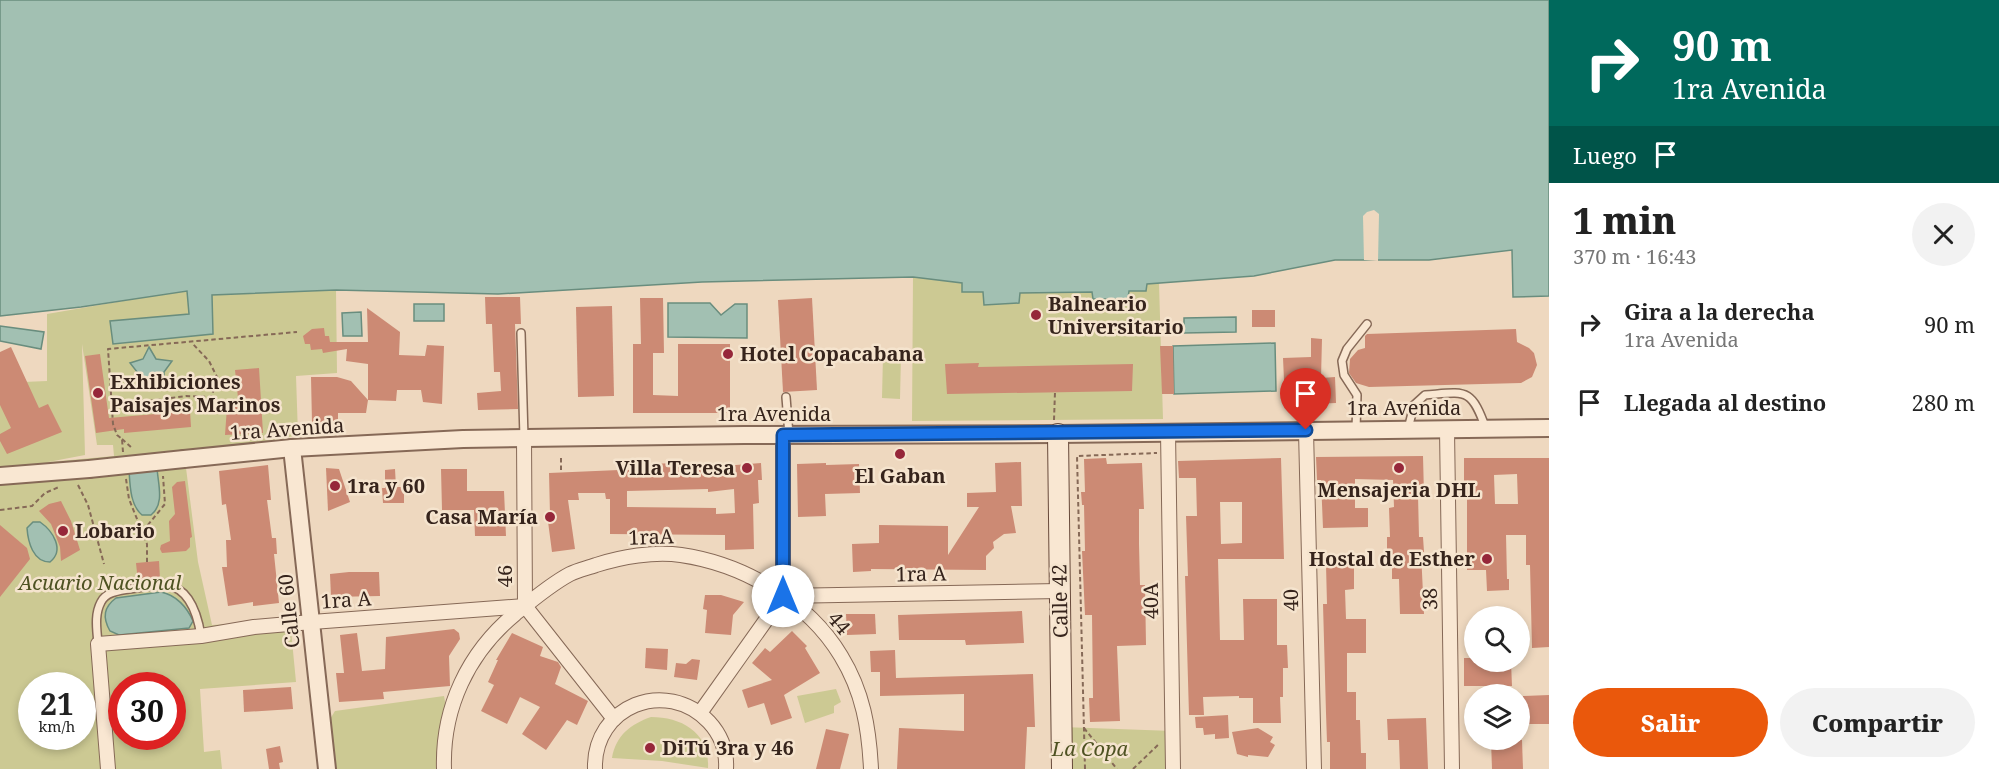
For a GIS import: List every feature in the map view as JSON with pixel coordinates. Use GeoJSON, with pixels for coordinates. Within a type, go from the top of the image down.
{"type":"FeatureCollection","features":[{"type":"Feature","properties":{"kind":"main road","name":"Calle 42"},"geometry":{"type":"LineString","coordinates":[[1056,427],[1062,769]]}},
{"type":"Feature","properties":{"kind":"street","name":"1ra Avenida"},"geometry":{"type":"LineString","coordinates":[[0,476],[292,448],[463,439],[786,435],[1056,427],[1168,432],[1549,428]]}},
{"type":"Feature","properties":{"kind":"street","name":"38"},"geometry":{"type":"LineString","coordinates":[[1447,429],[1452,769]]}},
{"type":"Feature","properties":{"kind":"street","name":"40"},"geometry":{"type":"LineString","coordinates":[[1306,430],[1314,769]]}},
{"type":"Feature","properties":{"kind":"street","name":"40A"},"geometry":{"type":"LineString","coordinates":[[1168,432],[1173,769]]}},
{"type":"Feature","properties":{"kind":"street"},"geometry":{"type":"LineString","coordinates":[[700,713],[783,596],[786,435]]}},
{"type":"Feature","properties":{"kind":"street","name":"46"},"geometry":{"type":"LineString","coordinates":[[524,438],[525,606],[614,719]]}},
{"type":"Feature","properties":{"kind":"street","name":"Calle 60"},"geometry":{"type":"LineString","coordinates":[[292,448],[327,769]]}},
{"type":"Feature","properties":{"kind":"street","name":"1raA"},"geometry":{"type":"LineString","coordinates":[[444,769],[447,724],[459,685],[476,655],[498,628],[571,574],[624,556],[680,555],[734,568],[783,596]]}},
{"type":"Feature","properties":{"kind":"street","name":"1ra A"},"geometry":{"type":"LineString","coordinates":[[783,596],[1059,591]]}},
{"type":"Feature","properties":{"kind":"street","name":"44"},"geometry":{"type":"LineString","coordinates":[[783,596],[815,623],[841,656],[862,703],[870,734],[871,769]]}},
{"type":"Feature","properties":{"kind":"street","name":"1ra A"},"geometry":{"type":"LineString","coordinates":[[98,644],[201,636],[254,627],[525,606]]}},
{"type":"Feature","properties":{"kind":"street"},"geometry":{"type":"LineString","coordinates":[[98,644],[108,769]]}},
{"type":"Feature","properties":{"kind":"street"},"geometry":{"type":"LineString","coordinates":[[595,769],[597,747],[604,732],[614,719],[642,702],[659,699],[691,706],[716,729],[724,746],[726,769]]}},
{"type":"Feature","properties":{"kind":"lane"},"geometry":{"type":"LineString","coordinates":[[1356,429],[1357,394],[1344,375],[1342,361],[1347,349],[1367,324]]}},
{"type":"Feature","properties":{"kind":"lane"},"geometry":{"type":"LineString","coordinates":[[521,333],[524,438]]}},
{"type":"Feature","properties":{"kind":"lane"},"geometry":{"type":"LineString","coordinates":[[1408,429],[1414,405],[1425,395],[1462,393],[1470,397],[1478,407],[1486,429]]}},
{"type":"Feature","properties":{"kind":"lane"},"geometry":{"type":"LineString","coordinates":[[786,397],[786,435]]}},
{"type":"Feature","properties":{"kind":"lane"},"geometry":{"type":"LineString","coordinates":[[98,644],[96,622],[98,610],[101,601],[107,595],[115,591],[166,585],[180,591],[194,607],[199,619],[201,636]]}},
{"type":"Feature","properties":{"kind":"path"},"geometry":{"type":"LineString","coordinates":[[133,449],[117,435],[113,424],[108,349],[297,332]]}},
{"type":"Feature","properties":{"kind":"path"},"geometry":{"type":"LineString","coordinates":[[111,400],[148,401],[186,396],[211,397],[218,379],[209,361],[191,342]]}},
{"type":"Feature","properties":{"kind":"path"},"geometry":{"type":"LineString","coordinates":[[1055,392],[1056,427]]}},
{"type":"Feature","properties":{"kind":"path"},"geometry":{"type":"LineString","coordinates":[[122,439],[124,458]]}},
{"type":"Feature","properties":{"kind":"path"},"geometry":{"type":"LineString","coordinates":[[1085,769],[1077,456],[1169,453]]}},
{"type":"Feature","properties":{"kind":"path"},"geometry":{"type":"LineString","coordinates":[[561,458],[561,473]]}},
{"type":"Feature","properties":{"kind":"path"},"geometry":{"type":"LineString","coordinates":[[142,532],[165,504],[162,470]]}},
{"type":"Feature","properties":{"kind":"path"},"geometry":{"type":"LineString","coordinates":[[125,474],[129,499],[147,544],[147,562]]}},
{"type":"Feature","properties":{"kind":"path"},"geometry":{"type":"LineString","coordinates":[[78,485],[88,505],[104,564]]}},
{"type":"Feature","properties":{"kind":"path"},"geometry":{"type":"LineString","coordinates":[[0,510],[32,506],[45,493],[56,487],[67,486]]}},
{"type":"Feature","properties":{"kind":"path"},"geometry":{"type":"LineString","coordinates":[[1084,728],[1117,769]]}},
{"type":"Feature","properties":{"kind":"path"},"geometry":{"type":"LineString","coordinates":[[1133,769],[1173,731]]}},
{"type":"Feature","properties":{"kind":"green space","name":"Balneario Universitario"},"geometry":{"type":"Polygon","coordinates":[[[913,277],[962,283],[1159,283],[1163,419],[912,421],[913,277]]]}},
{"type":"Feature","properties":{"kind":"green space","name":"Acuario Nacional"},"geometry":{"type":"Polygon","coordinates":[[[187,290],[211,295],[336,290],[337,373],[296,376],[298,435],[276,440],[168,452],[170,469],[186,468],[198,562],[212,625],[290,620],[296,682],[200,689],[204,752],[220,750],[222,769],[0,769],[0,476],[12,467],[0,468],[0,383],[47,381],[47,314],[187,290]],[[82,344],[85,455],[48,462],[114,456],[113,445],[97,445],[82,344]]]}},
{"type":"Feature","properties":{"kind":"green space"},"geometry":{"type":"Polygon","coordinates":[[[883,355],[901,355],[900,399],[882,398],[883,355]]]}},
{"type":"Feature","properties":{"kind":"green space"},"geometry":{"type":"Polygon","coordinates":[[[836,689],[841,702],[834,706],[834,713],[805,723],[797,696],[836,689]]]}},
{"type":"Feature","properties":{"kind":"green space"},"geometry":{"type":"Polygon","coordinates":[[[444,696],[448,718],[444,769],[327,769],[324,729],[335,711],[444,696]]]}},
{"type":"Feature","properties":{"kind":"green space"},"geometry":{"type":"Polygon","coordinates":[[[651,717],[673,720],[692,729],[704,745],[708,768],[662,761],[612,758],[621,737],[637,723],[651,717]]]}},
{"type":"Feature","properties":{"kind":"green space","name":"La Copa"},"geometry":{"type":"Polygon","coordinates":[[[1062,727],[1173,731],[1173,769],[1062,769],[1062,727]]]}},
{"type":"Feature","properties":{"kind":"shaded area"},"geometry":{"type":"Polygon","coordinates":[[[0,0],[1549,0],[1549,296],[1513,297],[1512,250],[1429,260],[1335,260],[1254,276],[1147,284],[1146,291],[1129,291],[1128,299],[1093,299],[1092,292],[1020,293],[1019,303],[984,305],[983,292],[962,292],[962,283],[913,277],[702,282],[498,294],[336,290],[212,295],[213,334],[113,344],[110,321],[189,314],[187,291],[81,307],[0,316],[0,0]]]}},
{"type":"Feature","properties":{"kind":"shaded area"},"geometry":{"type":"Polygon","coordinates":[[[668,303],[710,303],[721,315],[735,304],[747,304],[747,338],[668,337],[668,303]]]}},
{"type":"Feature","properties":{"kind":"shaded area"},"geometry":{"type":"Polygon","coordinates":[[[414,304],[444,304],[444,321],[414,321],[414,304]]]}},
{"type":"Feature","properties":{"kind":"shaded area"},"geometry":{"type":"Polygon","coordinates":[[[361,312],[362,336],[343,336],[342,313],[361,312]]]}},
{"type":"Feature","properties":{"kind":"shaded area"},"geometry":{"type":"Polygon","coordinates":[[[1236,317],[1236,332],[1184,333],[1184,318],[1236,317]]]}},
{"type":"Feature","properties":{"kind":"shaded area"},"geometry":{"type":"Polygon","coordinates":[[[0,326],[44,332],[41,349],[0,341],[0,326]]]}},
{"type":"Feature","properties":{"kind":"shaded area"},"geometry":{"type":"Polygon","coordinates":[[[1275,343],[1276,391],[1174,394],[1173,346],[1275,343]]]}},
{"type":"Feature","properties":{"kind":"shaded area"},"geometry":{"type":"Polygon","coordinates":[[[149,347],[156,359],[172,361],[164,372],[164,387],[152,381],[140,387],[138,373],[130,363],[143,359],[149,347]]]}},
{"type":"Feature","properties":{"kind":"shaded area"},"geometry":{"type":"Polygon","coordinates":[[[157,468],[160,493],[158,505],[151,515],[142,515],[133,500],[129,470],[157,468]]]}},
{"type":"Feature","properties":{"kind":"shaded area"},"geometry":{"type":"Polygon","coordinates":[[[33,522],[40,522],[53,535],[57,552],[50,562],[39,559],[32,550],[27,528],[33,522]]]}},
{"type":"Feature","properties":{"kind":"shaded area"},"geometry":{"type":"Polygon","coordinates":[[[161,592],[176,599],[188,611],[193,621],[189,628],[119,635],[110,631],[105,617],[109,605],[116,598],[161,592]]]}},
{"type":"Feature","properties":{"kind":"pier"},"geometry":{"type":"Polygon","coordinates":[[[1374,210],[1379,214],[1378,261],[1364,260],[1363,216],[1374,210]]]}},
{"type":"Feature","properties":{"kind":"building"},"geometry":{"type":"Polygon","coordinates":[[[485,297],[520,297],[521,324],[515,324],[518,409],[478,410],[477,393],[501,391],[500,372],[494,372],[492,324],[486,324],[485,297]]]}},
{"type":"Feature","properties":{"kind":"building"},"geometry":{"type":"Polygon","coordinates":[[[640,298],[663,298],[664,353],[653,353],[653,395],[678,396],[678,344],[730,344],[730,413],[633,413],[633,344],[641,344],[640,298]]]}},
{"type":"Feature","properties":{"kind":"building"},"geometry":{"type":"Polygon","coordinates":[[[812,298],[817,390],[783,392],[778,300],[812,298]]]}},
{"type":"Feature","properties":{"kind":"building"},"geometry":{"type":"Polygon","coordinates":[[[612,306],[614,396],[578,397],[576,307],[612,306]]]}},
{"type":"Feature","properties":{"kind":"building"},"geometry":{"type":"Polygon","coordinates":[[[367,308],[400,332],[399,355],[425,356],[427,345],[444,346],[442,404],[423,402],[421,390],[397,390],[396,401],[368,400],[368,364],[346,361],[347,349],[323,353],[322,349],[311,350],[310,344],[305,344],[303,336],[312,329],[324,328],[325,336],[329,336],[330,342],[368,342],[367,308]]]}},
{"type":"Feature","properties":{"kind":"building"},"geometry":{"type":"Polygon","coordinates":[[[1252,310],[1275,310],[1275,327],[1252,327],[1252,310]]]}},
{"type":"Feature","properties":{"kind":"building"},"geometry":{"type":"Polygon","coordinates":[[[1516,329],[1517,342],[1534,353],[1537,365],[1532,377],[1521,383],[1369,387],[1356,383],[1349,373],[1350,359],[1358,350],[1365,348],[1367,334],[1516,329]]]}},
{"type":"Feature","properties":{"kind":"building"},"geometry":{"type":"Polygon","coordinates":[[[1311,338],[1322,339],[1321,378],[1335,377],[1336,403],[1312,404],[1312,400],[1285,402],[1283,358],[1311,357],[1311,338]]]}},
{"type":"Feature","properties":{"kind":"building"},"geometry":{"type":"Polygon","coordinates":[[[1160,346],[1173,346],[1174,394],[1162,394],[1160,346]]]}},
{"type":"Feature","properties":{"kind":"building"},"geometry":{"type":"Polygon","coordinates":[[[11,347],[39,408],[48,404],[62,432],[7,454],[0,441],[0,434],[11,428],[0,405],[0,352],[11,347]]]}},
{"type":"Feature","properties":{"kind":"building"},"geometry":{"type":"Polygon","coordinates":[[[100,354],[109,418],[190,411],[191,427],[124,433],[124,429],[96,433],[85,356],[100,354]]]}},
{"type":"Feature","properties":{"kind":"building"},"geometry":{"type":"Polygon","coordinates":[[[979,363],[978,367],[1133,364],[1132,391],[947,394],[945,364],[979,363]]]}},
{"type":"Feature","properties":{"kind":"building"},"geometry":{"type":"Polygon","coordinates":[[[259,368],[263,433],[225,435],[227,407],[239,407],[235,370],[259,368]]]}},
{"type":"Feature","properties":{"kind":"building"},"geometry":{"type":"Polygon","coordinates":[[[311,377],[337,377],[351,381],[368,400],[366,413],[338,413],[338,422],[312,423],[311,377]]]}},
{"type":"Feature","properties":{"kind":"building"},"geometry":{"type":"Polygon","coordinates":[[[1423,456],[1424,495],[1418,495],[1419,537],[1423,537],[1424,552],[1421,552],[1424,614],[1400,614],[1399,579],[1392,579],[1392,552],[1387,552],[1387,537],[1390,537],[1389,508],[1394,507],[1393,480],[1355,479],[1355,508],[1368,508],[1368,527],[1323,528],[1321,480],[1317,480],[1316,457],[1423,456]]]}},
{"type":"Feature","properties":{"kind":"building"},"geometry":{"type":"Polygon","coordinates":[[[1106,458],[1107,464],[1142,463],[1144,509],[1139,509],[1139,544],[1140,585],[1145,585],[1146,645],[1117,646],[1120,721],[1090,722],[1089,698],[1093,698],[1092,615],[1085,615],[1082,551],[1085,551],[1084,505],[1082,505],[1081,492],[1085,492],[1084,459],[1106,458]]]}},
{"type":"Feature","properties":{"kind":"building"},"geometry":{"type":"Polygon","coordinates":[[[1281,458],[1284,559],[1218,559],[1220,640],[1244,640],[1243,599],[1277,599],[1277,645],[1287,645],[1288,668],[1283,668],[1283,697],[1280,697],[1281,723],[1253,723],[1253,698],[1239,698],[1239,696],[1203,697],[1204,715],[1189,715],[1185,576],[1188,576],[1186,516],[1197,516],[1196,478],[1179,478],[1178,461],[1281,458]],[[1220,502],[1221,544],[1242,543],[1242,502],[1220,502]]]}},
{"type":"Feature","properties":{"kind":"building"},"geometry":{"type":"Polygon","coordinates":[[[1464,458],[1549,458],[1549,647],[1532,648],[1530,565],[1526,565],[1526,535],[1506,535],[1509,590],[1487,591],[1486,570],[1467,570],[1467,499],[1459,499],[1459,481],[1464,481],[1464,458]],[[1517,474],[1494,475],[1495,504],[1518,504],[1517,474]]]}},
{"type":"Feature","properties":{"kind":"building"},"geometry":{"type":"Polygon","coordinates":[[[1021,462],[1022,506],[1011,506],[1016,533],[1004,534],[993,542],[994,548],[986,556],[986,570],[871,569],[871,571],[853,572],[852,544],[879,543],[879,525],[948,526],[948,555],[979,507],[967,507],[967,493],[996,492],[995,463],[1021,462]]]}},
{"type":"Feature","properties":{"kind":"building"},"geometry":{"type":"Polygon","coordinates":[[[761,463],[762,480],[758,480],[759,503],[753,504],[754,549],[725,550],[725,535],[610,534],[610,499],[606,499],[605,493],[578,493],[579,500],[568,500],[575,549],[552,552],[547,514],[550,514],[549,473],[619,470],[619,468],[628,467],[628,470],[653,470],[652,464],[698,465],[698,468],[761,463]],[[708,489],[627,491],[627,507],[716,508],[716,514],[735,513],[734,489],[708,492],[708,489]]]}},
{"type":"Feature","properties":{"kind":"building"},"geometry":{"type":"Polygon","coordinates":[[[826,463],[826,465],[859,464],[860,493],[825,494],[826,516],[798,517],[797,464],[826,463]]]}},
{"type":"Feature","properties":{"kind":"building"},"geometry":{"type":"Polygon","coordinates":[[[268,465],[271,500],[267,500],[272,538],[276,538],[277,554],[274,554],[279,603],[253,606],[253,602],[228,606],[222,567],[227,567],[226,540],[231,540],[226,504],[222,505],[219,471],[268,465]]]}},
{"type":"Feature","properties":{"kind":"building","name":"1ra y 60"},"geometry":{"type":"Polygon","coordinates":[[[326,468],[339,469],[350,502],[328,511],[326,468]]]}},
{"type":"Feature","properties":{"kind":"building"},"geometry":{"type":"Polygon","coordinates":[[[395,469],[396,487],[404,487],[404,503],[383,503],[382,488],[385,488],[385,470],[395,469]]]}},
{"type":"Feature","properties":{"kind":"building"},"geometry":{"type":"Polygon","coordinates":[[[441,469],[467,469],[467,491],[504,491],[506,536],[475,536],[474,510],[442,510],[441,469]]]}},
{"type":"Feature","properties":{"kind":"building"},"geometry":{"type":"Polygon","coordinates":[[[185,481],[192,537],[190,547],[186,551],[162,553],[161,545],[170,541],[169,521],[175,514],[172,487],[177,482],[185,481]]]}},
{"type":"Feature","properties":{"kind":"building","name":"Lobario"},"geometry":{"type":"Polygon","coordinates":[[[61,501],[71,521],[80,550],[61,561],[60,547],[51,524],[39,511],[49,504],[61,501]]]}},
{"type":"Feature","properties":{"kind":"building"},"geometry":{"type":"Polygon","coordinates":[[[0,525],[27,548],[30,559],[0,597],[0,525]]]}},
{"type":"Feature","properties":{"kind":"building"},"geometry":{"type":"Polygon","coordinates":[[[159,561],[160,579],[138,582],[136,563],[159,561]]]}},
{"type":"Feature","properties":{"kind":"building"},"geometry":{"type":"Polygon","coordinates":[[[1354,564],[1354,589],[1345,590],[1346,619],[1366,619],[1366,653],[1347,653],[1347,692],[1356,692],[1356,720],[1360,720],[1361,753],[1366,753],[1366,769],[1330,769],[1330,742],[1327,742],[1323,604],[1327,604],[1326,565],[1354,564]]]}},
{"type":"Feature","properties":{"kind":"building"},"geometry":{"type":"Polygon","coordinates":[[[379,572],[380,596],[331,597],[330,574],[379,572]]]}},
{"type":"Feature","properties":{"kind":"building"},"geometry":{"type":"Polygon","coordinates":[[[705,595],[721,595],[744,602],[733,615],[731,635],[705,633],[707,610],[703,609],[705,595]]]}},
{"type":"Feature","properties":{"kind":"building"},"geometry":{"type":"Polygon","coordinates":[[[1022,611],[1024,643],[966,645],[965,640],[899,640],[898,615],[1022,611]]]}},
{"type":"Feature","properties":{"kind":"building"},"geometry":{"type":"Polygon","coordinates":[[[846,614],[875,614],[876,634],[847,635],[846,614]]]}},
{"type":"Feature","properties":{"kind":"building"},"geometry":{"type":"Polygon","coordinates":[[[454,629],[459,633],[460,639],[449,656],[450,686],[383,692],[384,699],[339,702],[336,673],[344,673],[340,635],[357,633],[362,671],[385,669],[386,637],[454,629]]]}},
{"type":"Feature","properties":{"kind":"building"},"geometry":{"type":"Polygon","coordinates":[[[792,631],[807,646],[805,648],[820,673],[784,695],[792,718],[771,725],[764,703],[748,708],[742,690],[772,680],[752,663],[765,648],[770,652],[792,631]]]}},
{"type":"Feature","properties":{"kind":"building"},"geometry":{"type":"Polygon","coordinates":[[[512,633],[543,647],[540,656],[558,662],[561,667],[555,684],[588,701],[577,725],[567,720],[546,750],[522,734],[540,707],[520,697],[507,724],[481,711],[494,685],[488,682],[498,660],[496,660],[512,633]]]}},
{"type":"Feature","properties":{"kind":"building"},"geometry":{"type":"Polygon","coordinates":[[[646,648],[668,649],[667,670],[645,668],[646,648]]]}},
{"type":"Feature","properties":{"kind":"building"},"geometry":{"type":"Polygon","coordinates":[[[895,650],[896,678],[1033,674],[1035,727],[1027,727],[1025,769],[897,769],[899,728],[964,731],[964,694],[880,696],[880,672],[871,672],[870,651],[895,650]]]}},
{"type":"Feature","properties":{"kind":"building"},"geometry":{"type":"Polygon","coordinates":[[[692,659],[700,660],[697,680],[674,677],[676,663],[686,664],[692,659]]]}},
{"type":"Feature","properties":{"kind":"building"},"geometry":{"type":"Polygon","coordinates":[[[1464,672],[1511,672],[1512,684],[1464,684],[1464,672]]]}},
{"type":"Feature","properties":{"kind":"building"},"geometry":{"type":"Polygon","coordinates":[[[291,687],[293,709],[244,712],[243,690],[291,687]]]}},
{"type":"Feature","properties":{"kind":"building"},"geometry":{"type":"Polygon","coordinates":[[[1549,695],[1549,724],[1530,724],[1530,696],[1549,695]]]}},
{"type":"Feature","properties":{"kind":"building"},"geometry":{"type":"Polygon","coordinates":[[[1228,715],[1229,738],[1215,739],[1215,734],[1204,735],[1203,728],[1196,728],[1195,717],[1228,715]]]}},
{"type":"Feature","properties":{"kind":"building"},"geometry":{"type":"Polygon","coordinates":[[[1426,718],[1428,769],[1400,769],[1399,740],[1388,740],[1387,719],[1426,718]]]}},
{"type":"Feature","properties":{"kind":"building"},"geometry":{"type":"Polygon","coordinates":[[[1258,728],[1273,737],[1270,742],[1275,745],[1268,757],[1248,755],[1248,757],[1237,754],[1232,732],[1258,728]]]}},
{"type":"Feature","properties":{"kind":"building"},"geometry":{"type":"Polygon","coordinates":[[[826,729],[849,734],[840,769],[816,769],[826,729]]]}},
{"type":"Feature","properties":{"kind":"building"},"geometry":{"type":"Polygon","coordinates":[[[280,746],[283,762],[279,763],[280,769],[269,769],[266,749],[280,746]]]}},
{"type":"Feature","properties":{"kind":"building"},"geometry":{"type":"Polygon","coordinates":[[[1491,750],[1522,750],[1523,769],[1492,769],[1491,750]]]}},
{"type":"Feature","properties":{"kind":"place","name":"Balneario Universitario"},"geometry":{"type":"Point","coordinates":[1036,315]}},
{"type":"Feature","properties":{"kind":"place","name":"Hotel Copacabana"},"geometry":{"type":"Point","coordinates":[728,354]}},
{"type":"Feature","properties":{"kind":"place","name":"Exhibiciones Paisajes Marinos"},"geometry":{"type":"Point","coordinates":[98,393]}},
{"type":"Feature","properties":{"kind":"place","name":"El Gaban"},"geometry":{"type":"Point","coordinates":[900,454]}},
{"type":"Feature","properties":{"kind":"place","name":"Villa Teresa"},"geometry":{"type":"Point","coordinates":[747,468]}},
{"type":"Feature","properties":{"kind":"place","name":"Mensajeria DHL"},"geometry":{"type":"Point","coordinates":[1399,468]}},
{"type":"Feature","properties":{"kind":"place","name":"1ra y 60"},"geometry":{"type":"Point","coordinates":[335,486]}},
{"type":"Feature","properties":{"kind":"place","name":"Casa María"},"geometry":{"type":"Point","coordinates":[550,517]}},
{"type":"Feature","properties":{"kind":"place","name":"Lobario"},"geometry":{"type":"Point","coordinates":[63,531]}},
{"type":"Feature","properties":{"kind":"place","name":"Hostal de Esther"},"geometry":{"type":"Point","coordinates":[1487,559]}},
{"type":"Feature","properties":{"kind":"place","name":"DiTú 3ra y 46"},"geometry":{"type":"Point","coordinates":[650,748]}},
{"type":"Feature","properties":{"kind":"route"},"geometry":{"type":"LineString","coordinates":[[783,596],[783,435],[1306,430]]}}]}
